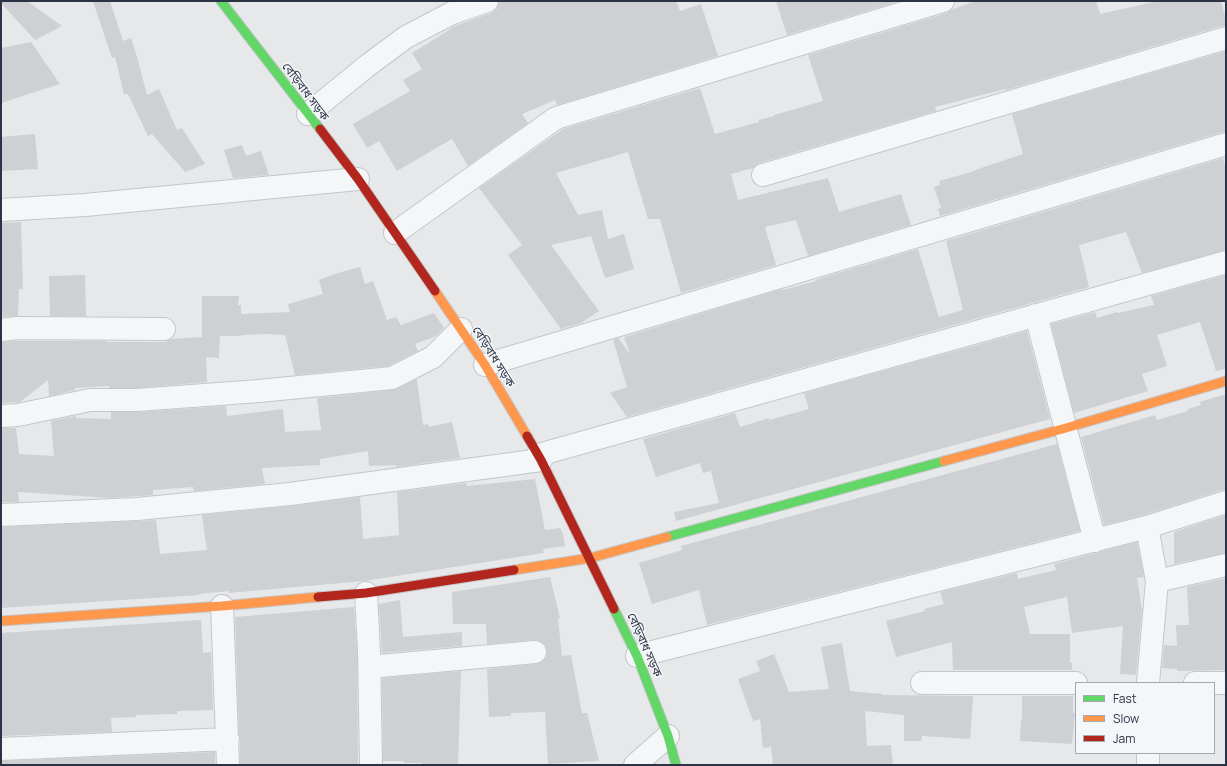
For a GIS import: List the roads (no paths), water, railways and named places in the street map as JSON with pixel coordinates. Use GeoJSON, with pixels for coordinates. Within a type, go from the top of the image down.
{"type":"FeatureCollection","features":[{"type":"Feature","properties":{"kind":"main road","name":"বেড়িবাধ সড়ক"},"geometry":{"type":"LineString","coordinates":[[221,1],[358,179],[485,365],[539,457],[637,656],[668,736],[676,765]]}},
{"type":"Feature","properties":{"kind":"main road"},"geometry":{"type":"LineString","coordinates":[[1,621],[222,606],[366,593],[590,558],[1066,428],[1226,381]]}},
{"type":"Feature","properties":{"kind":"street"},"geometry":{"type":"LineString","coordinates":[[308,114],[367,66],[406,37],[452,13],[487,1]]}},
{"type":"Feature","properties":{"kind":"street"},"geometry":{"type":"LineString","coordinates":[[395,233],[556,118],[943,1]]}},
{"type":"Feature","properties":{"kind":"street"},"geometry":{"type":"LineString","coordinates":[[763,175],[1226,38]]}},
{"type":"Feature","properties":{"kind":"street"},"geometry":{"type":"LineString","coordinates":[[485,365],[1226,144]]}},
{"type":"Feature","properties":{"kind":"street"},"geometry":{"type":"LineString","coordinates":[[1,210],[85,205],[358,179]]}},
{"type":"Feature","properties":{"kind":"street"},"geometry":{"type":"LineString","coordinates":[[1,514],[137,509],[290,494],[539,457],[1226,262]]}},
{"type":"Feature","properties":{"kind":"street"},"geometry":{"type":"LineString","coordinates":[[1036,315],[1095,541]]}},
{"type":"Feature","properties":{"kind":"street"},"geometry":{"type":"LineString","coordinates":[[1,330],[18,328],[164,329]]}},
{"type":"Feature","properties":{"kind":"street"},"geometry":{"type":"LineString","coordinates":[[1,416],[18,415],[90,400],[137,400],[392,378],[433,357],[461,328]]}},
{"type":"Feature","properties":{"kind":"street"},"geometry":{"type":"LineString","coordinates":[[637,656],[1095,541],[1147,527],[1226,502]]}},
{"type":"Feature","properties":{"kind":"street"},"geometry":{"type":"LineString","coordinates":[[1147,527],[1157,581],[1148,682]]}},
{"type":"Feature","properties":{"kind":"street"},"geometry":{"type":"LineString","coordinates":[[1157,581],[1226,565]]}},
{"type":"Feature","properties":{"kind":"street"},"geometry":{"type":"LineString","coordinates":[[366,593],[370,667],[372,765]]}},
{"type":"Feature","properties":{"kind":"street"},"geometry":{"type":"LineString","coordinates":[[222,606],[228,765]]}},
{"type":"Feature","properties":{"kind":"street"},"geometry":{"type":"LineString","coordinates":[[370,667],[535,652]]}},
{"type":"Feature","properties":{"kind":"street"},"geometry":{"type":"LineString","coordinates":[[922,683],[1075,683]]}},
{"type":"Feature","properties":{"kind":"street"},"geometry":{"type":"LineString","coordinates":[[1215,683],[1226,683]]}},
{"type":"Feature","properties":{"kind":"street"},"geometry":{"type":"LineString","coordinates":[[635,765],[668,736]]}},
{"type":"Feature","properties":{"kind":"street"},"geometry":{"type":"LineString","coordinates":[[1,749],[228,739]]}},
{"type":"Feature","properties":{"kind":"street"},"geometry":{"type":"LineString","coordinates":[[1148,754],[1148,765]]}}]}
